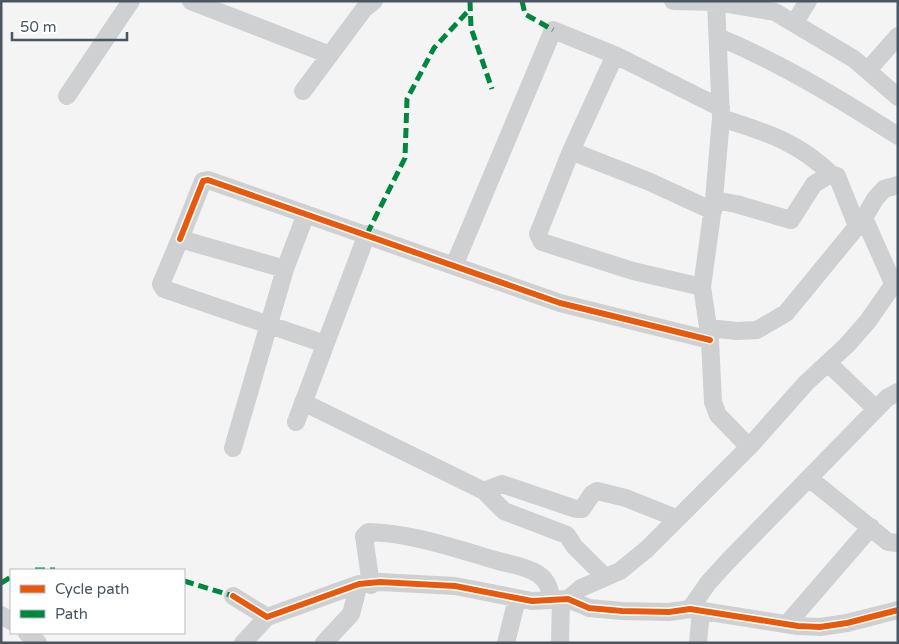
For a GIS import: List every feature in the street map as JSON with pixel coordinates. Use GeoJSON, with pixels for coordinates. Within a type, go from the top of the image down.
{"type":"FeatureCollection","features":[{"type":"Feature","properties":{"kind":"street"},"geometry":{"type":"LineString","coordinates":[[67,96],[131,1]]}},
{"type":"Feature","properties":{"kind":"street"},"geometry":{"type":"LineString","coordinates":[[191,1],[330,55]]}},
{"type":"Feature","properties":{"kind":"street"},"geometry":{"type":"LineString","coordinates":[[673,1],[716,2],[776,12],[795,22],[868,70],[898,97]]}},
{"type":"Feature","properties":{"kind":"street"},"geometry":{"type":"LineString","coordinates":[[795,22],[808,1]]}},
{"type":"Feature","properties":{"kind":"street"},"geometry":{"type":"LineString","coordinates":[[303,91],[368,2]]}},
{"type":"Feature","properties":{"kind":"street"},"geometry":{"type":"LineString","coordinates":[[716,2],[721,113],[714,205],[702,287],[709,334],[712,402],[715,410],[750,447]]}},
{"type":"Feature","properties":{"kind":"street"},"geometry":{"type":"LineString","coordinates":[[454,266],[553,30],[615,55],[721,113],[777,136],[801,149],[837,176],[894,290],[868,321],[779,412],[750,447],[634,560],[620,571],[604,576],[560,600]]}},
{"type":"Feature","properties":{"kind":"street"},"geometry":{"type":"LineString","coordinates":[[868,70],[898,36]]}},
{"type":"Feature","properties":{"kind":"street"},"geometry":{"type":"LineString","coordinates":[[718,37],[744,48],[838,98],[898,136]]}},
{"type":"Feature","properties":{"kind":"street"},"geometry":{"type":"LineString","coordinates":[[615,55],[571,151],[538,234],[539,239],[542,242],[634,271],[702,287]]}},
{"type":"Feature","properties":{"kind":"street"},"geometry":{"type":"LineString","coordinates":[[571,151],[714,205],[736,204],[792,220],[814,184],[832,174]]}},
{"type":"Feature","properties":{"kind":"street"},"geometry":{"type":"LineString","coordinates":[[325,344],[162,288],[180,239],[206,180],[366,234],[560,303],[709,334],[757,330],[786,313],[860,222],[875,199],[884,189],[898,185]]}},
{"type":"Feature","properties":{"kind":"street"},"geometry":{"type":"LineString","coordinates":[[233,448],[285,269],[306,214]]}},
{"type":"Feature","properties":{"kind":"street"},"geometry":{"type":"LineString","coordinates":[[296,422],[366,234]]}},
{"type":"Feature","properties":{"kind":"street"},"geometry":{"type":"LineString","coordinates":[[180,239],[285,269]]}},
{"type":"Feature","properties":{"kind":"street"},"geometry":{"type":"LineString","coordinates":[[828,363],[876,409]]}},
{"type":"Feature","properties":{"kind":"street"},"geometry":{"type":"LineString","coordinates":[[698,643],[695,610],[708,583],[728,560],[810,479],[886,398],[898,392]]}},
{"type":"Feature","properties":{"kind":"street"},"geometry":{"type":"LineString","coordinates":[[303,402],[484,492],[504,511],[567,535],[574,546],[604,576]]}},
{"type":"Feature","properties":{"kind":"street"},"geometry":{"type":"LineString","coordinates":[[810,479],[888,542],[898,543]]}},
{"type":"Feature","properties":{"kind":"street"},"geometry":{"type":"LineString","coordinates":[[484,492],[502,484],[576,509],[582,509],[592,494],[597,491],[626,498],[676,518]]}},
{"type":"Feature","properties":{"kind":"street"},"geometry":{"type":"LineString","coordinates":[[796,631],[871,527]]}},
{"type":"Feature","properties":{"kind":"street"},"geometry":{"type":"LineString","coordinates":[[324,643],[351,614],[365,585],[364,536],[368,532],[386,532],[434,543],[528,570],[542,578],[560,600],[560,643]]}},
{"type":"Feature","properties":{"kind":"street"},"geometry":{"type":"LineString","coordinates":[[243,643],[267,617],[365,585],[380,582],[455,586],[517,599],[560,600],[589,608],[622,611],[669,612],[695,610],[796,631],[847,623],[898,610]]}},
{"type":"Feature","properties":{"kind":"street"},"geometry":{"type":"LineString","coordinates":[[233,596],[267,617]]}},
{"type":"Feature","properties":{"kind":"street"},"geometry":{"type":"LineString","coordinates":[[506,643],[517,599]]}},
{"type":"Feature","properties":{"kind":"street"},"geometry":{"type":"LineString","coordinates":[[28,634],[38,643]]}},
{"type":"Feature","properties":{"kind":"marked path"},"geometry":{"type":"LineString","coordinates":[[470,1],[471,28],[492,89]]}},
{"type":"Feature","properties":{"kind":"marked path"},"geometry":{"type":"LineString","coordinates":[[522,1],[525,14],[553,30]]}},
{"type":"Feature","properties":{"kind":"marked path"},"geometry":{"type":"LineString","coordinates":[[367,234],[405,158],[407,99],[434,48],[470,9]]}},
{"type":"Feature","properties":{"kind":"marked path"},"geometry":{"type":"LineString","coordinates":[[1,583],[10,578]]}},
{"type":"Feature","properties":{"kind":"marked path"},"geometry":{"type":"LineString","coordinates":[[185,581],[233,596]]}},
{"type":"Feature","properties":{"kind":"cycle path"},"geometry":{"type":"LineString","coordinates":[[180,239],[203,181],[208,180],[560,303],[710,340]]}},
{"type":"Feature","properties":{"kind":"cycle path"},"geometry":{"type":"LineString","coordinates":[[233,596],[267,617],[359,584],[380,582],[455,586],[532,601],[568,599],[589,608],[622,611],[669,612],[690,609],[798,626],[820,627],[847,623],[898,610]]}}]}
